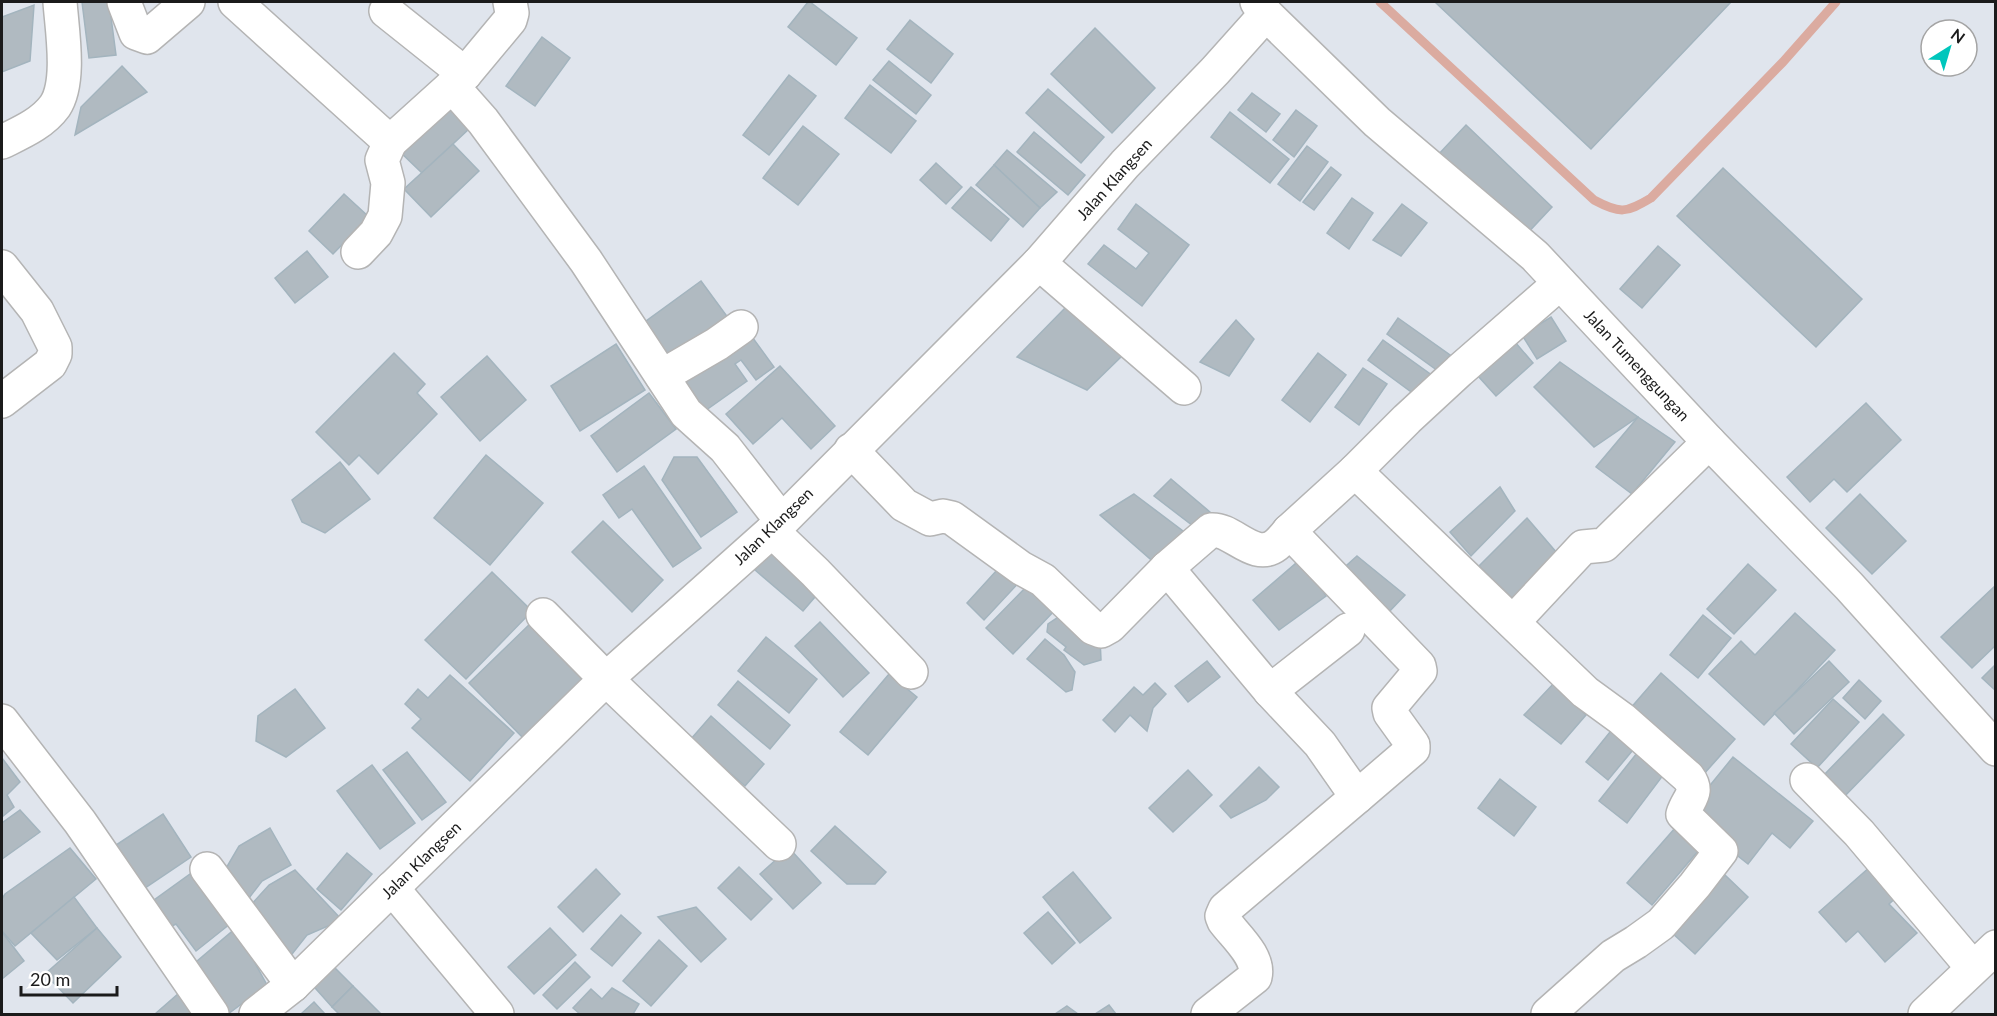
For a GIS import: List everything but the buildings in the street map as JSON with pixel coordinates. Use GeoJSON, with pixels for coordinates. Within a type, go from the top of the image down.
{"type":"FeatureCollection","features":[{"type":"Feature","properties":{"kind":"street"},"geometry":{"type":"LineString","coordinates":[[2,142],[37,123],[55,106],[63,85],[64,62],[60,2]]}},
{"type":"Feature","properties":{"kind":"street"},"geometry":{"type":"LineString","coordinates":[[124,2],[136,33],[147,37],[188,2]]}},
{"type":"Feature","properties":{"kind":"street"},"geometry":{"type":"LineString","coordinates":[[234,2],[390,142]]}},
{"type":"Feature","properties":{"kind":"street"},"geometry":{"type":"LineString","coordinates":[[358,252],[376,233],[385,216],[388,183],[382,160],[390,142],[459,80],[510,20],[512,12],[510,2]]}},
{"type":"Feature","properties":{"kind":"street","name":"Jalan Klangsen"},"geometry":{"type":"LineString","coordinates":[[256,1014],[293,985],[606,679],[776,526],[1039,263],[1125,164],[1215,71],[1262,8]]}},
{"type":"Feature","properties":{"kind":"street","name":"Jalan Tumenggungan"},"geometry":{"type":"LineString","coordinates":[[1262,8],[1377,122],[1535,256],[1709,442],[1849,586],[1995,749]]}},
{"type":"Feature","properties":{"kind":"street"},"geometry":{"type":"LineString","coordinates":[[386,11],[459,80],[483,121],[586,261],[686,413],[725,448],[776,526],[815,572],[911,672]]}},
{"type":"Feature","properties":{"kind":"street"},"geometry":{"type":"LineString","coordinates":[[1039,263],[1185,388]]}},
{"type":"Feature","properties":{"kind":"street"},"geometry":{"type":"LineString","coordinates":[[2,267],[37,311],[55,346],[55,354],[50,364],[2,401]]}},
{"type":"Feature","properties":{"kind":"street"},"geometry":{"type":"LineString","coordinates":[[851,450],[904,505],[930,519],[943,516],[952,518],[1022,568],[1043,580],[1093,628],[1101,631],[1110,626],[1167,568],[1210,530],[1222,530],[1255,549],[1275,546],[1450,379],[1560,283]]}},
{"type":"Feature","properties":{"kind":"street"},"geometry":{"type":"LineString","coordinates":[[662,376],[741,327]]}},
{"type":"Feature","properties":{"kind":"street"},"geometry":{"type":"LineString","coordinates":[[1513,622],[1583,548],[1604,545],[1709,442]]}},
{"type":"Feature","properties":{"kind":"street"},"geometry":{"type":"LineString","coordinates":[[1355,471],[1585,692],[1622,719],[1688,777],[1694,784],[1693,795],[1686,804],[1683,814],[1721,851],[1661,924],[1613,956],[1548,1014]]}},
{"type":"Feature","properties":{"kind":"street"},"geometry":{"type":"LineString","coordinates":[[1208,1014],[1255,977],[1257,969],[1254,960],[1224,921],[1222,916],[1225,909],[1413,749],[1413,745],[1389,708],[1420,671],[1419,666],[1289,531]]}},
{"type":"Feature","properties":{"kind":"street"},"geometry":{"type":"LineString","coordinates":[[1167,568],[1270,691],[1320,744],[1358,797]]}},
{"type":"Feature","properties":{"kind":"street"},"geometry":{"type":"LineString","coordinates":[[543,615],[606,679],[779,844]]}},
{"type":"Feature","properties":{"kind":"street"},"geometry":{"type":"LineString","coordinates":[[1270,691],[1348,630]]}},
{"type":"Feature","properties":{"kind":"street"},"geometry":{"type":"LineString","coordinates":[[2,720],[80,822],[212,1014]]}},
{"type":"Feature","properties":{"kind":"street"},"geometry":{"type":"LineString","coordinates":[[1807,780],[1984,958],[1925,1014]]}},
{"type":"Feature","properties":{"kind":"street"},"geometry":{"type":"LineString","coordinates":[[207,869],[293,985]]}},
{"type":"Feature","properties":{"kind":"street"},"geometry":{"type":"LineString","coordinates":[[392,888],[497,1014]]}},
{"type":"Feature","properties":{"kind":"waterway"},"geometry":{"type":"LineString","coordinates":[[1380,2],[1594,200],[1610,208],[1623,210],[1635,207],[1651,198],[1783,62],[1836,2]]}}]}
